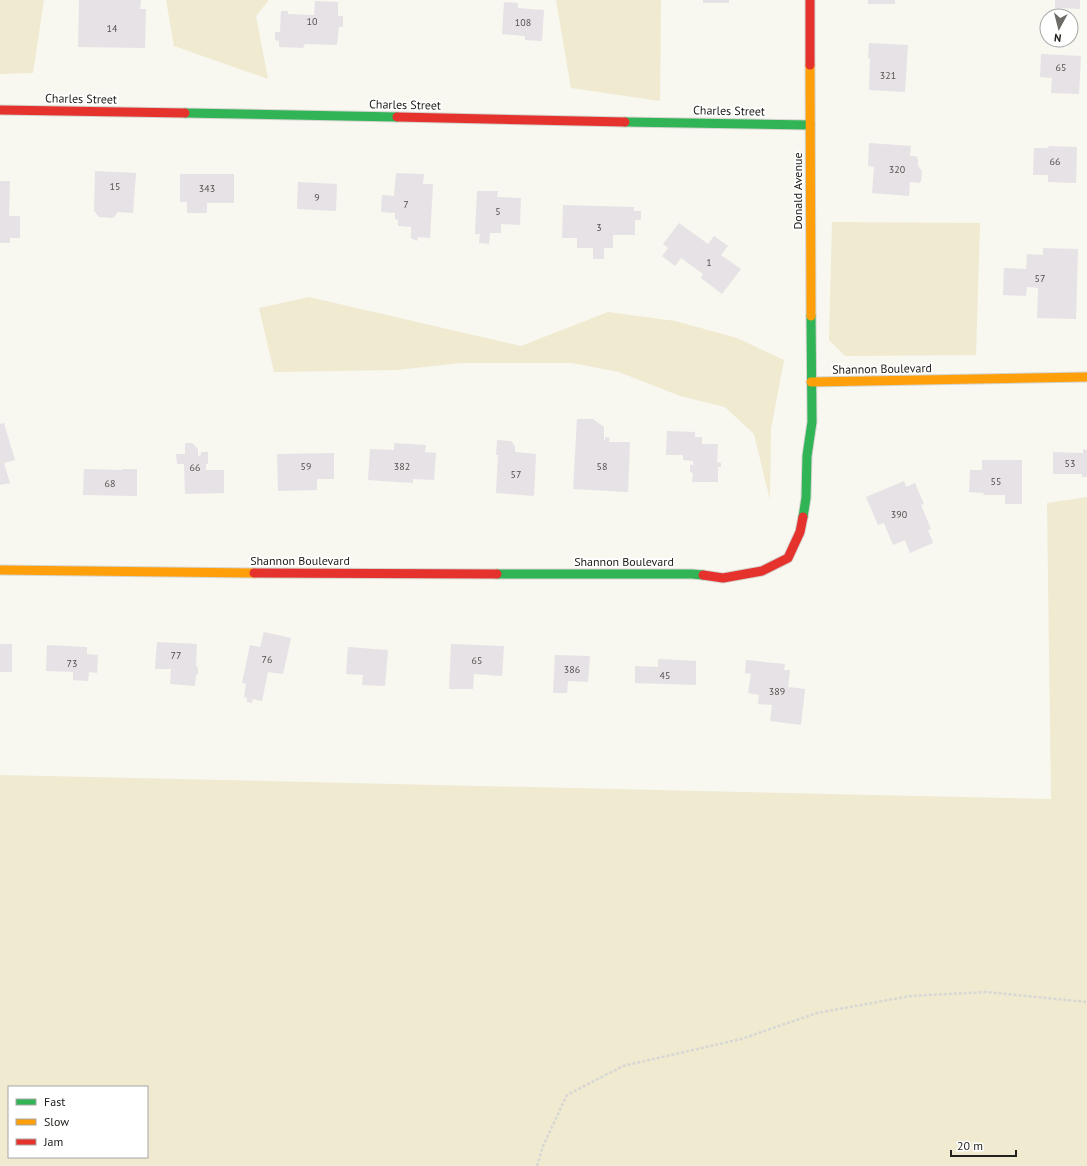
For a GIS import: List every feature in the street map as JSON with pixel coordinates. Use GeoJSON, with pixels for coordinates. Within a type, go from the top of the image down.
{"type":"FeatureCollection","features":[{"type":"Feature","properties":{"kind":"street","name":"Donald Avenue"},"geometry":{"type":"LineString","coordinates":[[810,0],[810,382]]}},
{"type":"Feature","properties":{"kind":"street","name":"Charles Street"},"geometry":{"type":"LineString","coordinates":[[0,110],[810,125]]}},
{"type":"Feature","properties":{"kind":"street","name":"Shannon Boulevard"},"geometry":{"type":"LineString","coordinates":[[0,570],[154,573],[692,574],[723,578],[762,571],[788,558],[800,532],[806,498],[807,456],[812,422],[810,382],[1087,377]]}},
{"type":"Feature","properties":{"kind":"path"},"geometry":{"type":"LineString","coordinates":[[537,1166],[543,1146],[567,1095],[623,1066],[741,1039],[817,1013],[910,996],[986,992],[1087,1002]]}},
{"type":"Feature","properties":{"kind":"shaded area"},"geometry":{"type":"Polygon","coordinates":[[[0,0],[44,0],[33,73],[0,74],[0,0]]]}},
{"type":"Feature","properties":{"kind":"shaded area"},"geometry":{"type":"Polygon","coordinates":[[[166,0],[269,0],[256,16],[268,79],[174,46],[166,0]]]}},
{"type":"Feature","properties":{"kind":"shaded area"},"geometry":{"type":"Polygon","coordinates":[[[556,0],[661,0],[660,101],[571,88],[556,0]]]}},
{"type":"Feature","properties":{"kind":"shaded area"},"geometry":{"type":"Polygon","coordinates":[[[832,222],[980,223],[976,355],[845,356],[829,340],[832,222]]]}},
{"type":"Feature","properties":{"kind":"shaded area"},"geometry":{"type":"Polygon","coordinates":[[[309,297],[521,346],[608,312],[675,321],[737,338],[784,360],[771,429],[770,500],[754,434],[725,407],[680,396],[619,372],[572,363],[461,363],[396,370],[274,372],[259,308],[309,297]]]}},
{"type":"Feature","properties":{"kind":"shaded area"},"geometry":{"type":"Polygon","coordinates":[[[1087,497],[1087,1166],[0,1166],[0,775],[1051,799],[1047,503],[1087,497]]]}},
{"type":"Feature","properties":{"kind":"building"},"geometry":{"type":"Polygon","coordinates":[[[79,0],[141,0],[140,9],[146,9],[145,48],[78,47],[79,0]]]}},
{"type":"Feature","properties":{"kind":"building"},"geometry":{"type":"Polygon","coordinates":[[[703,0],[729,0],[729,3],[703,3],[703,0]]]}},
{"type":"Feature","properties":{"kind":"building"},"geometry":{"type":"Polygon","coordinates":[[[868,0],[895,0],[895,4],[868,4],[868,0]]]}},
{"type":"Feature","properties":{"kind":"building"},"geometry":{"type":"Polygon","coordinates":[[[1055,0],[1080,0],[1080,9],[1055,8],[1055,0]]]}},
{"type":"Feature","properties":{"kind":"building"},"geometry":{"type":"Polygon","coordinates":[[[315,1],[338,2],[338,16],[343,16],[343,27],[339,27],[337,45],[305,44],[303,48],[279,47],[279,41],[275,40],[275,32],[280,32],[281,11],[288,11],[288,14],[314,15],[315,1]]]}},
{"type":"Feature","properties":{"kind":"building"},"geometry":{"type":"Polygon","coordinates":[[[504,2],[518,3],[518,8],[544,10],[542,41],[525,40],[525,36],[502,34],[504,2]]]}},
{"type":"Feature","properties":{"kind":"building"},"geometry":{"type":"Polygon","coordinates":[[[869,43],[908,45],[905,92],[869,90],[869,43]]]}},
{"type":"Feature","properties":{"kind":"building"},"geometry":{"type":"Polygon","coordinates":[[[1041,54],[1081,56],[1079,94],[1051,93],[1052,78],[1040,77],[1041,54]]]}},
{"type":"Feature","properties":{"kind":"building"},"geometry":{"type":"Polygon","coordinates":[[[869,143],[911,146],[910,156],[916,156],[918,166],[922,171],[921,181],[919,183],[910,182],[909,196],[872,193],[874,167],[868,166],[869,143]]]}},
{"type":"Feature","properties":{"kind":"building"},"geometry":{"type":"Polygon","coordinates":[[[1048,146],[1077,147],[1076,183],[1048,182],[1048,175],[1033,175],[1034,148],[1049,148],[1048,146]]]}},
{"type":"Feature","properties":{"kind":"building"},"geometry":{"type":"Polygon","coordinates":[[[95,171],[136,173],[133,213],[118,212],[113,218],[99,217],[94,211],[95,171]]]}},
{"type":"Feature","properties":{"kind":"building"},"geometry":{"type":"Polygon","coordinates":[[[396,173],[424,174],[423,184],[433,184],[430,238],[418,237],[417,241],[411,238],[411,227],[398,226],[398,220],[395,219],[395,213],[381,212],[382,195],[394,196],[396,173]]]}},
{"type":"Feature","properties":{"kind":"building"},"geometry":{"type":"Polygon","coordinates":[[[180,174],[234,174],[234,203],[207,203],[207,213],[187,213],[187,202],[180,202],[180,174]]]}},
{"type":"Feature","properties":{"kind":"building"},"geometry":{"type":"Polygon","coordinates":[[[0,181],[10,181],[9,216],[20,216],[20,238],[10,238],[10,243],[0,243],[0,181]]]}},
{"type":"Feature","properties":{"kind":"building"},"geometry":{"type":"Polygon","coordinates":[[[298,182],[337,184],[336,211],[297,209],[298,182]]]}},
{"type":"Feature","properties":{"kind":"building"},"geometry":{"type":"Polygon","coordinates":[[[477,191],[498,191],[497,197],[521,198],[520,225],[501,224],[501,233],[490,233],[489,244],[479,243],[480,234],[475,234],[477,191]]]}},
{"type":"Feature","properties":{"kind":"building"},"geometry":{"type":"Polygon","coordinates":[[[563,205],[634,207],[634,211],[641,211],[641,220],[635,220],[635,235],[613,235],[613,248],[604,248],[604,259],[593,259],[593,248],[577,248],[577,238],[562,238],[563,205]]]}},
{"type":"Feature","properties":{"kind":"building"},"geometry":{"type":"Polygon","coordinates":[[[679,223],[708,244],[714,236],[728,246],[721,255],[741,269],[722,294],[701,278],[703,274],[681,258],[675,266],[662,256],[668,248],[663,244],[679,223]]]}},
{"type":"Feature","properties":{"kind":"building"},"geometry":{"type":"Polygon","coordinates":[[[1043,248],[1078,249],[1076,319],[1037,318],[1038,288],[1027,287],[1026,296],[1003,295],[1004,268],[1026,269],[1027,254],[1043,255],[1043,248]]]}},
{"type":"Feature","properties":{"kind":"building"},"geometry":{"type":"Polygon","coordinates":[[[577,419],[593,419],[604,427],[604,440],[605,437],[610,438],[609,442],[630,442],[628,492],[573,489],[577,419]]]}},
{"type":"Feature","properties":{"kind":"building"},"geometry":{"type":"Polygon","coordinates":[[[4,423],[15,460],[4,463],[10,483],[0,485],[0,424],[4,423]]]}},
{"type":"Feature","properties":{"kind":"building"},"geometry":{"type":"Polygon","coordinates":[[[667,431],[695,432],[695,437],[702,437],[702,444],[718,444],[717,462],[721,463],[721,467],[718,467],[718,482],[692,482],[693,473],[690,472],[690,465],[693,465],[693,461],[683,460],[683,455],[666,455],[667,431]]]}},
{"type":"Feature","properties":{"kind":"building"},"geometry":{"type":"Polygon","coordinates":[[[497,440],[511,441],[515,446],[515,452],[536,454],[534,496],[496,493],[498,455],[496,455],[497,440]]]}},
{"type":"Feature","properties":{"kind":"building"},"geometry":{"type":"Polygon","coordinates":[[[185,443],[192,443],[198,449],[198,456],[201,455],[201,452],[208,452],[208,464],[206,464],[206,470],[224,470],[224,493],[185,494],[184,464],[177,464],[176,454],[185,454],[185,443]]]}},
{"type":"Feature","properties":{"kind":"building"},"geometry":{"type":"Polygon","coordinates":[[[394,443],[426,445],[425,452],[436,453],[434,480],[413,479],[413,483],[368,480],[370,449],[394,450],[394,443]]]}},
{"type":"Feature","properties":{"kind":"building"},"geometry":{"type":"Polygon","coordinates":[[[1083,449],[1087,450],[1087,477],[1082,477],[1082,474],[1053,474],[1053,452],[1083,453],[1083,449]]]}},
{"type":"Feature","properties":{"kind":"building"},"geometry":{"type":"Polygon","coordinates":[[[334,453],[334,479],[317,479],[317,490],[278,491],[277,454],[334,453]]]}},
{"type":"Feature","properties":{"kind":"building"},"geometry":{"type":"Polygon","coordinates":[[[982,460],[1022,460],[1022,504],[1005,504],[1005,495],[983,495],[984,493],[969,492],[970,470],[982,470],[982,460]]]}},
{"type":"Feature","properties":{"kind":"building"},"geometry":{"type":"Polygon","coordinates":[[[84,469],[137,469],[137,496],[83,495],[84,469]]]}},
{"type":"Feature","properties":{"kind":"building"},"geometry":{"type":"Polygon","coordinates":[[[904,481],[906,487],[915,483],[924,504],[921,505],[931,529],[928,530],[933,543],[910,553],[905,540],[893,545],[884,523],[878,525],[866,497],[904,481]]]}},
{"type":"Feature","properties":{"kind":"building"},"geometry":{"type":"Polygon","coordinates":[[[264,632],[291,638],[283,674],[268,672],[262,701],[253,699],[252,703],[247,702],[247,698],[244,697],[246,684],[242,683],[250,645],[260,647],[264,632]]]}},
{"type":"Feature","properties":{"kind":"building"},"geometry":{"type":"Polygon","coordinates":[[[157,642],[197,644],[196,666],[198,668],[198,674],[196,675],[195,686],[170,684],[171,669],[155,669],[157,642]]]}},
{"type":"Feature","properties":{"kind":"building"},"geometry":{"type":"Polygon","coordinates":[[[0,644],[12,644],[12,672],[0,672],[0,644]]]}},
{"type":"Feature","properties":{"kind":"building"},"geometry":{"type":"Polygon","coordinates":[[[451,644],[504,646],[502,676],[474,674],[473,689],[449,689],[451,644]]]}},
{"type":"Feature","properties":{"kind":"building"},"geometry":{"type":"Polygon","coordinates":[[[47,645],[87,647],[87,654],[98,655],[97,673],[89,672],[88,681],[73,680],[73,672],[46,671],[47,645]]]}},
{"type":"Feature","properties":{"kind":"building"},"geometry":{"type":"Polygon","coordinates":[[[348,647],[388,650],[385,686],[362,685],[363,675],[346,674],[348,647]]]}},
{"type":"Feature","properties":{"kind":"building"},"geometry":{"type":"Polygon","coordinates":[[[555,655],[590,656],[588,682],[568,681],[567,693],[553,693],[555,655]]]}},
{"type":"Feature","properties":{"kind":"building"},"geometry":{"type":"Polygon","coordinates":[[[658,659],[696,661],[696,685],[635,683],[635,666],[658,667],[658,659]]]}},
{"type":"Feature","properties":{"kind":"building"},"geometry":{"type":"Polygon","coordinates":[[[746,660],[785,664],[784,670],[790,670],[788,687],[805,689],[801,725],[770,721],[772,705],[758,704],[759,695],[748,693],[751,674],[745,673],[746,660]]]}},
{"type":"Feature","properties":{"kind":"traffic: fast"},"geometry":{"type":"LineString","coordinates":[[185,113],[397,117]]}},
{"type":"Feature","properties":{"kind":"traffic: fast"},"geometry":{"type":"LineString","coordinates":[[625,122],[810,125]]}},
{"type":"Feature","properties":{"kind":"traffic: fast"},"geometry":{"type":"LineString","coordinates":[[803,517],[806,498],[807,456],[812,422],[811,316]]}},
{"type":"Feature","properties":{"kind":"traffic: fast"},"geometry":{"type":"LineString","coordinates":[[497,574],[703,575]]}},
{"type":"Feature","properties":{"kind":"traffic: slow"},"geometry":{"type":"LineString","coordinates":[[810,65],[811,316]]}},
{"type":"Feature","properties":{"kind":"traffic: slow"},"geometry":{"type":"LineString","coordinates":[[811,382],[1087,377]]}},
{"type":"Feature","properties":{"kind":"traffic: slow"},"geometry":{"type":"LineString","coordinates":[[0,570],[254,573]]}},
{"type":"Feature","properties":{"kind":"traffic: jam"},"geometry":{"type":"LineString","coordinates":[[810,0],[810,65]]}},
{"type":"Feature","properties":{"kind":"traffic: jam"},"geometry":{"type":"LineString","coordinates":[[0,110],[185,113]]}},
{"type":"Feature","properties":{"kind":"traffic: jam"},"geometry":{"type":"LineString","coordinates":[[397,117],[625,122]]}},
{"type":"Feature","properties":{"kind":"traffic: jam"},"geometry":{"type":"LineString","coordinates":[[703,575],[723,578],[762,571],[788,558],[800,532],[803,517]]}},
{"type":"Feature","properties":{"kind":"traffic: jam"},"geometry":{"type":"LineString","coordinates":[[254,573],[497,574]]}}]}
